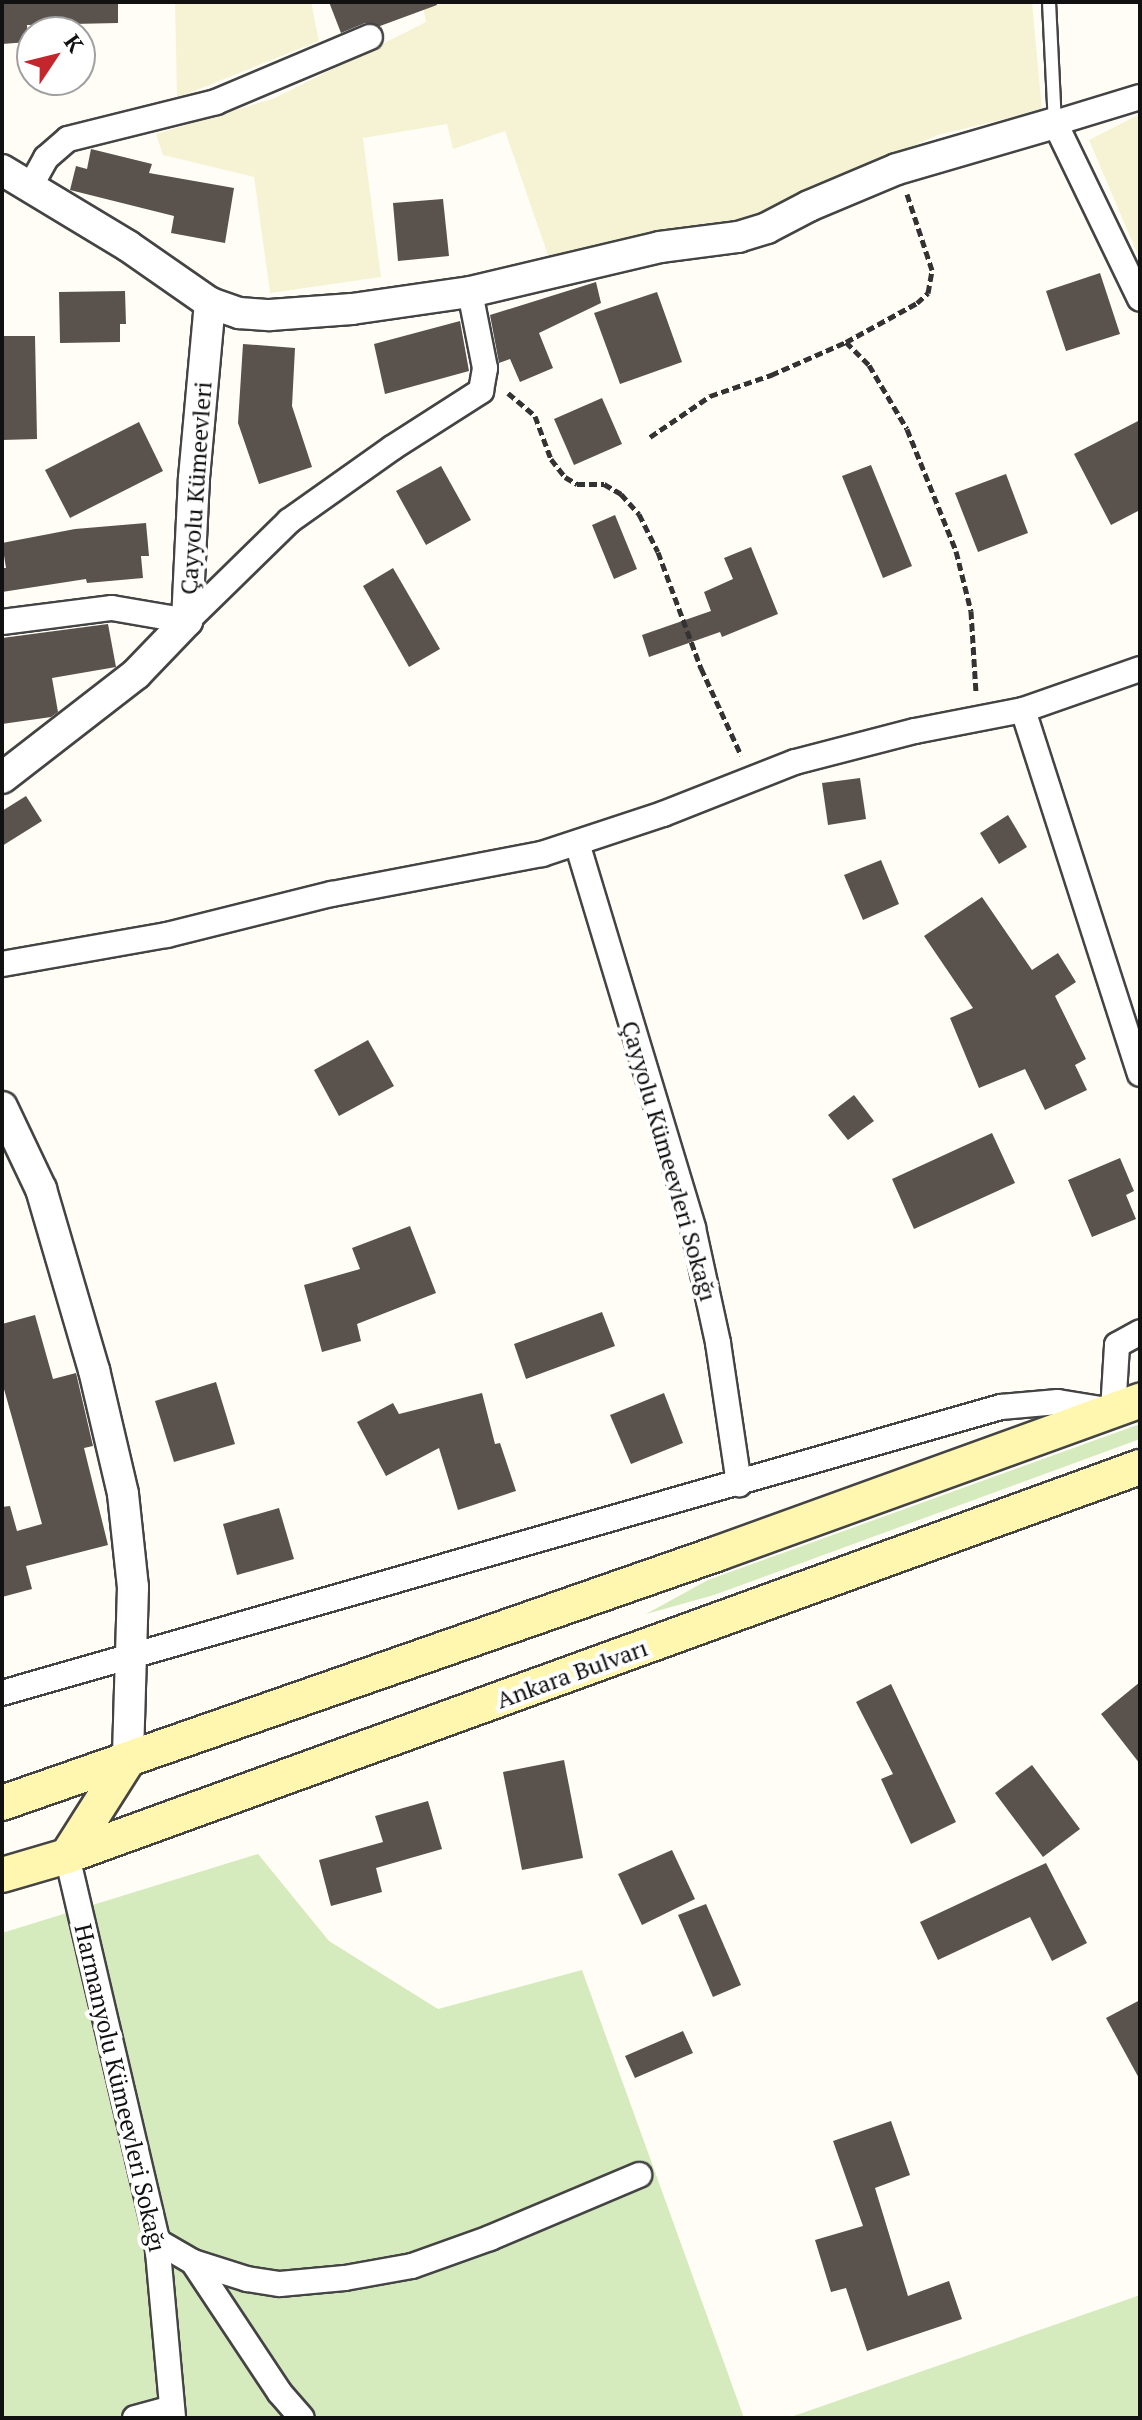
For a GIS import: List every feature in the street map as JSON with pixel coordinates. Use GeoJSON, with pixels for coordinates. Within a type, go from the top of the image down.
{"type":"FeatureCollection","features":[{"type":"Feature","properties":{"kind":"main road"},"geometry":{"type":"LineString","coordinates":[[2,1803],[1127,1406]]}},
{"type":"Feature","properties":{"kind":"main road","name":"Ankara Bulvarı"},"geometry":{"type":"LineString","coordinates":[[2,1875],[67,1856],[1140,1467]]}},
{"type":"Feature","properties":{"kind":"main road"},"geometry":{"type":"LineString","coordinates":[[67,1856],[128,1760]]}},
{"type":"Feature","properties":{"kind":"street"},"geometry":{"type":"LineString","coordinates":[[30,187],[46,158],[68,139],[216,102],[370,37]]}},
{"type":"Feature","properties":{"kind":"street"},"geometry":{"type":"LineString","coordinates":[[2,170],[128,246],[210,303],[239,313],[270,315],[352,309],[470,292],[660,247],[738,237],[767,228],[822,200],[897,169],[1140,97]]}},
{"type":"Feature","properties":{"kind":"street"},"geometry":{"type":"LineString","coordinates":[[1055,123],[1140,299]]}},
{"type":"Feature","properties":{"kind":"street"},"geometry":{"type":"LineString","coordinates":[[2,622],[112,608],[187,621],[289,521],[392,448],[474,398],[485,382],[470,292]]}},
{"type":"Feature","properties":{"kind":"street","name":"Çayyolu Kümeevleri"},"geometry":{"type":"LineString","coordinates":[[2,778],[136,674],[187,621],[194,478],[210,303]]}},
{"type":"Feature","properties":{"kind":"street"},"geometry":{"type":"LineString","coordinates":[[2,964],[167,935],[254,911],[469,870],[577,843],[850,746],[1023,710],[1140,669]]}},
{"type":"Feature","properties":{"kind":"street"},"geometry":{"type":"LineString","coordinates":[[1023,710],[1140,1074]]}},
{"type":"Feature","properties":{"kind":"street","name":"Çayyolu Kümeevleri Sokağı"},"geometry":{"type":"LineString","coordinates":[[577,843],[693,1228],[718,1343],[739,1484]]}},
{"type":"Feature","properties":{"kind":"street"},"geometry":{"type":"LineString","coordinates":[[2,1107],[41,1189],[110,1433],[130,1542],[132,1657],[128,1760]]}},
{"type":"Feature","properties":{"kind":"street"},"geometry":{"type":"LineString","coordinates":[[2,1693],[1001,1407],[1058,1402],[1127,1406],[1117,1345],[1140,1332]]}},
{"type":"Feature","properties":{"kind":"street","name":"Harmanyolu Kümeevleri Sokağı"},"geometry":{"type":"LineString","coordinates":[[67,1856],[157,2241],[173,2413]]}},
{"type":"Feature","properties":{"kind":"street"},"geometry":{"type":"LineString","coordinates":[[157,2241],[193,2262],[247,2279],[280,2284],[345,2278],[412,2266],[490,2238],[639,2175]]}},
{"type":"Feature","properties":{"kind":"street","name":"Harmanyolu Kümeevleri Sokağı"},"geometry":{"type":"LineString","coordinates":[[193,2262],[280,2393],[302,2418]]}},
{"type":"Feature","properties":{"kind":"street"},"geometry":{"type":"LineString","coordinates":[[135,2418],[173,2413]]}},
{"type":"Feature","properties":{"kind":"lane"},"geometry":{"type":"LineString","coordinates":[[1049,2],[1055,123]]}},
{"type":"Feature","properties":{"kind":"path"},"geometry":{"type":"LineString","coordinates":[[650,437],[665,423],[710,396],[771,375],[846,342],[917,303],[928,293],[932,282],[926,249],[897,169]]}},
{"type":"Feature","properties":{"kind":"path"},"geometry":{"type":"LineString","coordinates":[[846,342],[869,365],[901,417],[956,551],[971,611],[978,720]]}},
{"type":"Feature","properties":{"kind":"path"},"geometry":{"type":"LineString","coordinates":[[485,382],[505,391],[535,416],[551,459],[565,477],[577,484],[604,484],[621,494],[639,514],[658,552],[701,668],[751,779]]}},
{"type":"Feature","properties":{"kind":"shaded area"},"geometry":{"type":"Polygon","coordinates":[[[175,2],[311,2],[319,41],[177,98],[175,2]]]}},
{"type":"Feature","properties":{"kind":"shaded area"},"geometry":{"type":"Polygon","coordinates":[[[422,2],[1032,2],[1042,110],[938,135],[740,223],[636,236],[549,258],[505,131],[453,149],[447,124],[363,138],[381,277],[270,293],[254,177],[163,155],[156,134],[275,98],[426,22],[422,2]]]}},
{"type":"Feature","properties":{"kind":"shaded area"},"geometry":{"type":"Polygon","coordinates":[[[1140,114],[1140,260],[1089,140],[1140,114]]]}},
{"type":"Feature","properties":{"kind":"green space"},"geometry":{"type":"Polygon","coordinates":[[[1140,1424],[1140,1439],[714,1595],[646,1614],[708,1580],[1140,1424]]]}},
{"type":"Feature","properties":{"kind":"green space"},"geometry":{"type":"Polygon","coordinates":[[[258,1854],[329,1941],[438,2009],[582,1970],[744,2418],[2,2418],[2,1933],[258,1854]]]}},
{"type":"Feature","properties":{"kind":"green space"},"geometry":{"type":"Polygon","coordinates":[[[1140,2295],[1140,2418],[788,2418],[1140,2295]]]}},
{"type":"Feature","properties":{"kind":"building"},"geometry":{"type":"Polygon","coordinates":[[[2,2],[118,2],[118,23],[96,23],[96,16],[16,16],[16,43],[2,44],[2,2]]]}},
{"type":"Feature","properties":{"kind":"building"},"geometry":{"type":"Polygon","coordinates":[[[329,2],[436,2],[437,5],[380,26],[365,23],[341,33],[329,2]]]}},
{"type":"Feature","properties":{"kind":"building"},"geometry":{"type":"Polygon","coordinates":[[[91,149],[152,164],[149,173],[234,188],[225,243],[171,233],[174,216],[70,190],[76,166],[87,169],[91,149]]]}},
{"type":"Feature","properties":{"kind":"building"},"geometry":{"type":"Polygon","coordinates":[[[443,199],[449,256],[398,261],[393,203],[443,199]]]}},
{"type":"Feature","properties":{"kind":"building"},"geometry":{"type":"Polygon","coordinates":[[[1100,273],[1120,334],[1066,351],[1046,291],[1100,273]]]}},
{"type":"Feature","properties":{"kind":"building"},"geometry":{"type":"Polygon","coordinates":[[[596,282],[601,303],[539,333],[553,368],[520,382],[510,359],[499,363],[490,315],[596,282]]]}},
{"type":"Feature","properties":{"kind":"building"},"geometry":{"type":"Polygon","coordinates":[[[125,291],[126,324],[120,324],[120,342],[60,343],[59,292],[125,291]]]}},
{"type":"Feature","properties":{"kind":"building"},"geometry":{"type":"Polygon","coordinates":[[[657,292],[682,362],[620,384],[594,313],[657,292]]]}},
{"type":"Feature","properties":{"kind":"building"},"geometry":{"type":"Polygon","coordinates":[[[460,321],[469,371],[385,394],[374,344],[460,321]]]}},
{"type":"Feature","properties":{"kind":"building"},"geometry":{"type":"Polygon","coordinates":[[[2,336],[35,336],[37,439],[2,440],[2,336]]]}},
{"type":"Feature","properties":{"kind":"building"},"geometry":{"type":"Polygon","coordinates":[[[243,344],[295,348],[292,406],[312,467],[259,484],[238,423],[243,344]]]}},
{"type":"Feature","properties":{"kind":"building"},"geometry":{"type":"Polygon","coordinates":[[[602,398],[622,444],[574,465],[554,419],[602,398]]]}},
{"type":"Feature","properties":{"kind":"building"},"geometry":{"type":"Polygon","coordinates":[[[1140,420],[1140,510],[1111,525],[1074,454],[1140,420]]]}},
{"type":"Feature","properties":{"kind":"building"},"geometry":{"type":"Polygon","coordinates":[[[139,422],[163,471],[70,518],[45,470],[139,422]]]}},
{"type":"Feature","properties":{"kind":"building"},"geometry":{"type":"Polygon","coordinates":[[[871,465],[912,566],[883,578],[842,476],[871,465]]]}},
{"type":"Feature","properties":{"kind":"building"},"geometry":{"type":"Polygon","coordinates":[[[441,466],[471,520],[426,545],[396,491],[441,466]]]}},
{"type":"Feature","properties":{"kind":"building"},"geometry":{"type":"Polygon","coordinates":[[[1006,474],[1028,533],[978,552],[955,493],[1006,474]]]}},
{"type":"Feature","properties":{"kind":"building"},"geometry":{"type":"Polygon","coordinates":[[[615,515],[637,569],[614,579],[592,525],[615,515]]]}},
{"type":"Feature","properties":{"kind":"building"},"geometry":{"type":"Polygon","coordinates":[[[146,523],[149,556],[141,556],[143,578],[87,583],[86,579],[2,592],[2,568],[6,568],[2,543],[75,529],[146,523]]]}},
{"type":"Feature","properties":{"kind":"building"},"geometry":{"type":"Polygon","coordinates":[[[751,547],[778,614],[722,637],[720,632],[649,657],[642,635],[711,611],[704,592],[733,579],[724,558],[751,547]]]}},
{"type":"Feature","properties":{"kind":"building"},"geometry":{"type":"Polygon","coordinates":[[[393,568],[440,649],[409,667],[363,586],[393,568]]]}},
{"type":"Feature","properties":{"kind":"building"},"geometry":{"type":"Polygon","coordinates":[[[108,624],[116,667],[52,678],[58,712],[51,717],[2,724],[2,638],[108,624]]]}},
{"type":"Feature","properties":{"kind":"building"},"geometry":{"type":"Polygon","coordinates":[[[860,778],[866,819],[828,825],[822,783],[860,778]]]}},
{"type":"Feature","properties":{"kind":"building"},"geometry":{"type":"Polygon","coordinates":[[[26,796],[42,821],[2,846],[2,811],[26,796]]]}},
{"type":"Feature","properties":{"kind":"building"},"geometry":{"type":"Polygon","coordinates":[[[1008,815],[1027,847],[999,864],[980,833],[1008,815]]]}},
{"type":"Feature","properties":{"kind":"building"},"geometry":{"type":"Polygon","coordinates":[[[881,860],[899,904],[863,920],[844,875],[881,860]]]}},
{"type":"Feature","properties":{"kind":"building"},"geometry":{"type":"Polygon","coordinates":[[[982,897],[1032,970],[1058,953],[1076,982],[1055,996],[1086,1059],[1075,1065],[1087,1090],[1045,1110],[1025,1069],[979,1088],[950,1018],[973,1008],[924,936],[982,897]]]}},
{"type":"Feature","properties":{"kind":"building"},"geometry":{"type":"Polygon","coordinates":[[[368,1040],[394,1086],[339,1116],[314,1070],[368,1040]]]}},
{"type":"Feature","properties":{"kind":"building"},"geometry":{"type":"Polygon","coordinates":[[[854,1095],[874,1121],[848,1140],[828,1115],[854,1095]]]}},
{"type":"Feature","properties":{"kind":"building"},"geometry":{"type":"Polygon","coordinates":[[[992,1133],[1015,1183],[914,1229],[892,1179],[992,1133]]]}},
{"type":"Feature","properties":{"kind":"building"},"geometry":{"type":"Polygon","coordinates":[[[1120,1158],[1134,1191],[1126,1195],[1136,1219],[1092,1237],[1068,1180],[1120,1158]]]}},
{"type":"Feature","properties":{"kind":"building"},"geometry":{"type":"Polygon","coordinates":[[[410,1226],[436,1293],[357,1324],[361,1341],[322,1352],[304,1285],[360,1269],[352,1248],[410,1226]]]}},
{"type":"Feature","properties":{"kind":"building"},"geometry":{"type":"Polygon","coordinates":[[[602,1312],[615,1346],[526,1379],[514,1344],[602,1312]]]}},
{"type":"Feature","properties":{"kind":"building"},"geometry":{"type":"Polygon","coordinates":[[[35,1315],[53,1379],[76,1373],[93,1446],[84,1448],[108,1545],[26,1566],[32,1589],[2,1597],[2,1507],[10,1506],[17,1531],[42,1524],[2,1382],[2,1324],[35,1315]]]}},
{"type":"Feature","properties":{"kind":"building"},"geometry":{"type":"Polygon","coordinates":[[[216,1382],[235,1444],[174,1462],[155,1401],[216,1382]]]}},
{"type":"Feature","properties":{"kind":"building"},"geometry":{"type":"Polygon","coordinates":[[[482,1393],[495,1444],[500,1443],[516,1491],[458,1510],[439,1448],[386,1476],[357,1422],[393,1403],[399,1414],[482,1393]]]}},
{"type":"Feature","properties":{"kind":"building"},"geometry":{"type":"Polygon","coordinates":[[[664,1393],[683,1443],[631,1464],[610,1415],[664,1393]]]}},
{"type":"Feature","properties":{"kind":"building"},"geometry":{"type":"Polygon","coordinates":[[[279,1508],[294,1559],[237,1575],[223,1524],[279,1508]]]}},
{"type":"Feature","properties":{"kind":"building"},"geometry":{"type":"Polygon","coordinates":[[[1140,1682],[1140,1764],[1101,1714],[1140,1682]]]}},
{"type":"Feature","properties":{"kind":"building"},"geometry":{"type":"Polygon","coordinates":[[[891,1684],[956,1822],[911,1844],[881,1779],[893,1774],[856,1702],[891,1684]]]}},
{"type":"Feature","properties":{"kind":"building"},"geometry":{"type":"Polygon","coordinates":[[[564,1760],[583,1858],[522,1870],[503,1772],[564,1760]]]}},
{"type":"Feature","properties":{"kind":"building"},"geometry":{"type":"Polygon","coordinates":[[[1032,1765],[1080,1829],[1043,1857],[995,1793],[1032,1765]]]}},
{"type":"Feature","properties":{"kind":"building"},"geometry":{"type":"Polygon","coordinates":[[[428,1801],[442,1849],[376,1868],[382,1892],[331,1906],[319,1860],[383,1842],[375,1816],[428,1801]]]}},
{"type":"Feature","properties":{"kind":"building"},"geometry":{"type":"Polygon","coordinates":[[[672,1850],[695,1899],[642,1925],[618,1874],[672,1850]]]}},
{"type":"Feature","properties":{"kind":"building"},"geometry":{"type":"Polygon","coordinates":[[[1046,1863],[1087,1943],[1052,1961],[1030,1917],[938,1960],[920,1922],[1046,1863]]]}},
{"type":"Feature","properties":{"kind":"building"},"geometry":{"type":"Polygon","coordinates":[[[706,1904],[741,1985],[713,1997],[678,1915],[706,1904]]]}},
{"type":"Feature","properties":{"kind":"building"},"geometry":{"type":"Polygon","coordinates":[[[1140,2000],[1140,2080],[1106,2018],[1140,2000]]]}},
{"type":"Feature","properties":{"kind":"building"},"geometry":{"type":"Polygon","coordinates":[[[683,2031],[693,2053],[635,2078],[625,2056],[683,2031]]]}},
{"type":"Feature","properties":{"kind":"building"},"geometry":{"type":"Polygon","coordinates":[[[891,2121],[910,2175],[875,2188],[908,2296],[949,2281],[962,2319],[867,2351],[846,2288],[831,2292],[815,2240],[863,2226],[833,2141],[891,2121]]]}}]}
